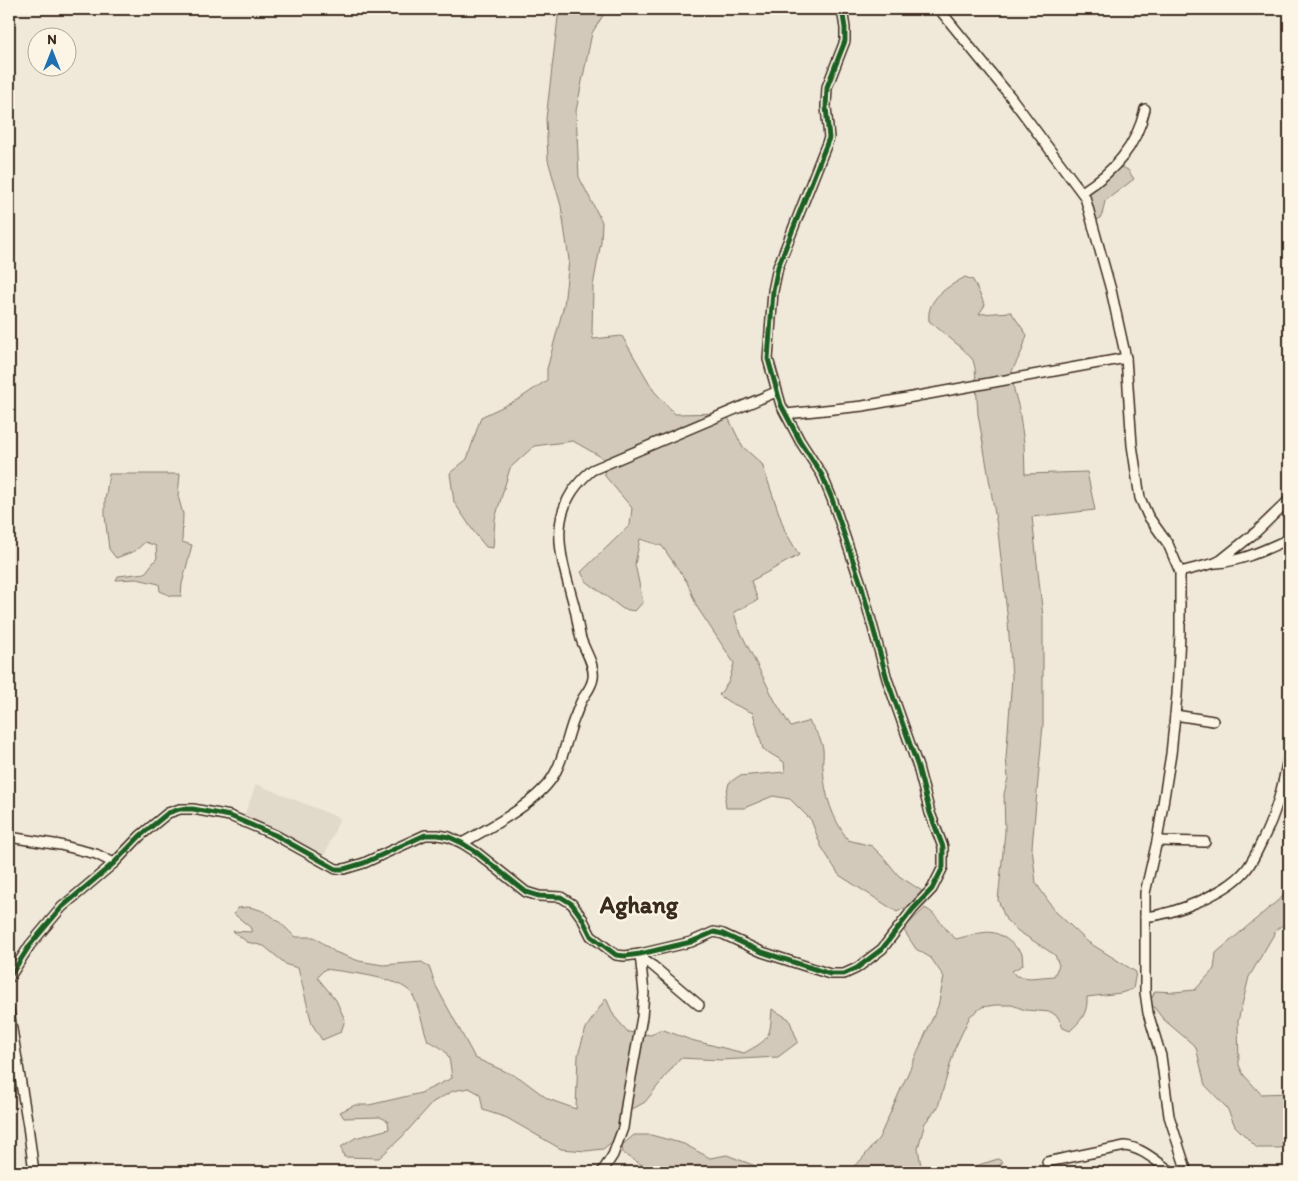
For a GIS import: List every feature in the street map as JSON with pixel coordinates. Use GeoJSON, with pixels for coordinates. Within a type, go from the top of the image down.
{"type":"FeatureCollection","features":[{"type":"Feature","properties":{"kind":"street"},"geometry":{"type":"LineString","coordinates":[[9,978],[30,945],[62,907],[114,863],[140,836],[168,813],[180,809],[193,809],[230,816],[275,835],[336,869],[344,869],[364,863],[425,835],[449,837],[462,843],[526,892],[539,896],[561,897],[572,904],[591,936],[616,955],[640,956],[691,942],[714,932],[723,934],[762,952],[830,974],[844,974],[857,968],[882,948],[913,909],[932,889],[943,867],[944,847],[930,814],[918,767],[887,679],[850,550],[822,475],[800,441],[776,392],[768,359],[773,291],[783,252],[802,210],[829,138],[826,106],[827,87],[845,41],[842,9]]}},
{"type":"Feature","properties":{"kind":"street"},"geometry":{"type":"LineString","coordinates":[[939,9],[1010,96],[1082,192],[1087,203],[1111,290],[1126,358],[1132,445],[1140,498],[1148,516],[1168,544],[1180,572],[1180,634],[1171,754],[1157,841],[1145,893],[1145,992],[1148,1013],[1161,1056],[1169,1116],[1187,1172]]}},
{"type":"Feature","properties":{"kind":"street"},"geometry":{"type":"LineString","coordinates":[[1082,192],[1104,177],[1120,160],[1136,135],[1145,109]]}},
{"type":"Feature","properties":{"kind":"street"},"geometry":{"type":"LineString","coordinates":[[786,414],[863,406],[1126,358]]}},
{"type":"Feature","properties":{"kind":"street"},"geometry":{"type":"LineString","coordinates":[[462,843],[518,809],[555,775],[572,723],[594,679],[593,669],[581,638],[560,553],[560,518],[579,480],[592,470],[776,392]]}},
{"type":"Feature","properties":{"kind":"street"},"geometry":{"type":"LineString","coordinates":[[1215,563],[1256,532],[1289,500]]}},
{"type":"Feature","properties":{"kind":"street"},"geometry":{"type":"LineString","coordinates":[[1180,572],[1215,563],[1238,560],[1289,539]]}},
{"type":"Feature","properties":{"kind":"street"},"geometry":{"type":"LineString","coordinates":[[1174,714],[1213,721]]}},
{"type":"Feature","properties":{"kind":"street"},"geometry":{"type":"LineString","coordinates":[[1145,917],[1167,913],[1193,904],[1219,892],[1244,872],[1253,860],[1276,810],[1289,754]]}},
{"type":"Feature","properties":{"kind":"street"},"geometry":{"type":"LineString","coordinates":[[9,837],[60,845],[96,854],[114,863]]}},
{"type":"Feature","properties":{"kind":"street"},"geometry":{"type":"LineString","coordinates":[[1157,841],[1205,842]]}},
{"type":"Feature","properties":{"kind":"street"},"geometry":{"type":"LineString","coordinates":[[640,956],[699,1005]]}},
{"type":"Feature","properties":{"kind":"street"},"geometry":{"type":"LineString","coordinates":[[602,1172],[613,1155],[623,1128],[626,1098],[642,1017],[644,993],[640,956]]}},
{"type":"Feature","properties":{"kind":"street"},"geometry":{"type":"LineString","coordinates":[[9,1011],[34,1172]]}},
{"type":"Feature","properties":{"kind":"street"},"geometry":{"type":"LineString","coordinates":[[1047,1162],[1125,1146],[1134,1147],[1172,1172]]}},
{"type":"Feature","properties":{"kind":"shaded area"},"geometry":{"type":"Polygon","coordinates":[[[559,9],[607,9],[592,33],[576,111],[579,177],[602,222],[601,242],[593,286],[593,339],[622,336],[654,391],[675,414],[726,413],[742,446],[762,464],[785,531],[799,555],[751,581],[758,600],[734,612],[738,627],[775,701],[791,727],[809,721],[819,738],[823,749],[824,778],[828,797],[834,815],[848,840],[872,846],[899,876],[922,891],[911,905],[897,912],[839,875],[821,846],[811,820],[790,799],[773,796],[744,808],[726,808],[725,799],[729,783],[739,776],[785,772],[784,762],[763,749],[753,713],[729,702],[719,695],[729,681],[734,663],[697,607],[687,582],[662,546],[640,539],[635,564],[643,602],[635,611],[623,609],[586,581],[581,572],[630,525],[632,508],[605,476],[603,458],[573,441],[534,446],[510,468],[495,519],[493,548],[486,547],[454,502],[450,473],[467,459],[481,417],[519,399],[547,380],[547,369],[564,305],[569,260],[561,206],[548,160],[546,119],[559,9]]]}},
{"type":"Feature","properties":{"kind":"shaded area"},"geometry":{"type":"Polygon","coordinates":[[[1122,167],[1128,170],[1134,179],[1105,201],[1102,215],[1099,219],[1095,220],[1089,193],[1106,177],[1122,167]]]}},
{"type":"Feature","properties":{"kind":"shaded area"},"geometry":{"type":"Polygon","coordinates":[[[965,277],[973,280],[985,305],[979,314],[1011,312],[1027,335],[1022,351],[1012,371],[1024,443],[1025,474],[1087,472],[1095,510],[1032,517],[1043,617],[1043,725],[1032,847],[1036,883],[1055,911],[1088,942],[1136,972],[1133,989],[1121,993],[1087,997],[1083,1016],[1070,1031],[1063,1028],[1058,1017],[1051,1012],[1025,1010],[1012,1005],[982,1007],[970,1016],[955,1048],[938,1107],[925,1123],[918,1148],[922,1172],[847,1172],[861,1160],[879,1138],[938,1006],[944,977],[931,958],[916,949],[903,929],[925,908],[934,914],[956,939],[985,932],[992,932],[1005,938],[1022,953],[1023,965],[1012,971],[1016,976],[1030,978],[1054,976],[1059,965],[1055,955],[1018,931],[1006,920],[998,900],[1005,832],[1004,794],[1008,778],[1006,758],[1012,677],[998,532],[978,414],[973,360],[963,349],[929,321],[931,306],[939,294],[965,277]]]}},
{"type":"Feature","properties":{"kind":"shaded area"},"geometry":{"type":"Polygon","coordinates":[[[109,474],[180,474],[178,496],[183,514],[182,542],[192,545],[182,584],[181,596],[171,596],[160,591],[159,584],[137,579],[116,580],[118,576],[145,573],[157,558],[156,546],[145,542],[135,551],[116,558],[109,549],[105,501],[109,474]]]}},
{"type":"Feature","properties":{"kind":"shaded area"},"geometry":{"type":"Polygon","coordinates":[[[256,784],[340,818],[323,859],[243,819],[256,784]]]}},
{"type":"Feature","properties":{"kind":"shaded area"},"geometry":{"type":"Polygon","coordinates":[[[1289,891],[1289,921],[1277,929],[1249,977],[1238,1021],[1239,1065],[1243,1074],[1261,1094],[1289,1093],[1289,1146],[1257,1148],[1235,1126],[1227,1108],[1205,1085],[1196,1047],[1163,1019],[1150,1002],[1155,991],[1195,990],[1214,969],[1216,953],[1289,891]]]}},
{"type":"Feature","properties":{"kind":"shaded area"},"geometry":{"type":"Polygon","coordinates":[[[238,908],[255,908],[268,914],[295,937],[314,937],[335,952],[359,961],[383,965],[422,962],[429,967],[436,986],[475,1058],[520,1078],[548,1099],[576,1109],[578,1055],[586,1028],[606,998],[614,1016],[628,1032],[651,1035],[661,1029],[691,1040],[744,1053],[764,1041],[767,1037],[772,1009],[789,1019],[798,1042],[778,1057],[721,1060],[680,1058],[645,1102],[624,1114],[619,1124],[618,1137],[603,1149],[586,1151],[561,1149],[507,1118],[483,1110],[480,1094],[469,1088],[453,1091],[433,1102],[402,1137],[379,1158],[344,1157],[341,1147],[355,1138],[389,1129],[388,1121],[380,1117],[344,1118],[340,1112],[355,1105],[369,1105],[421,1093],[452,1078],[449,1059],[441,1048],[428,1041],[419,1010],[412,994],[406,988],[385,979],[325,969],[317,977],[336,1000],[345,1020],[341,1032],[322,1040],[312,1024],[298,968],[287,965],[264,946],[247,942],[233,931],[252,932],[250,927],[234,914],[238,908]]]}},
{"type":"Feature","properties":{"kind":"shaded area"},"geometry":{"type":"Polygon","coordinates":[[[634,1135],[651,1135],[684,1144],[710,1158],[727,1155],[771,1172],[653,1172],[623,1153],[622,1145],[634,1135]]]}},
{"type":"Feature","properties":{"kind":"shaded area"},"geometry":{"type":"Polygon","coordinates":[[[998,1159],[1003,1162],[995,1169],[996,1172],[963,1172],[962,1170],[998,1159]]]}},
{"type":"Feature","properties":{"kind":"shaded area"},"geometry":{"type":"Polygon","coordinates":[[[809,1167],[823,1168],[836,1172],[804,1172],[809,1167]]]}},
{"type":"Feature","properties":{"kind":"cycle path"},"geometry":{"type":"LineString","coordinates":[[9,978],[30,945],[62,907],[114,863],[140,836],[168,813],[180,809],[193,809],[230,816],[275,835],[336,869],[344,869],[364,863],[425,835],[449,837],[476,852],[526,892],[539,896],[561,897],[572,904],[591,936],[616,955],[640,954],[691,942],[714,932],[723,934],[762,952],[830,974],[844,974],[857,968],[882,949],[913,909],[932,889],[943,867],[943,847],[930,813],[918,767],[887,679],[861,584],[832,499],[822,475],[800,441],[781,405],[768,359],[773,291],[778,267],[829,138],[826,107],[827,87],[845,41],[842,9]]}},
{"type":"Feature","properties":{"kind":"district","name":"Aghang"},"geometry":{"type":"Point","coordinates":[639,905]}}]}
